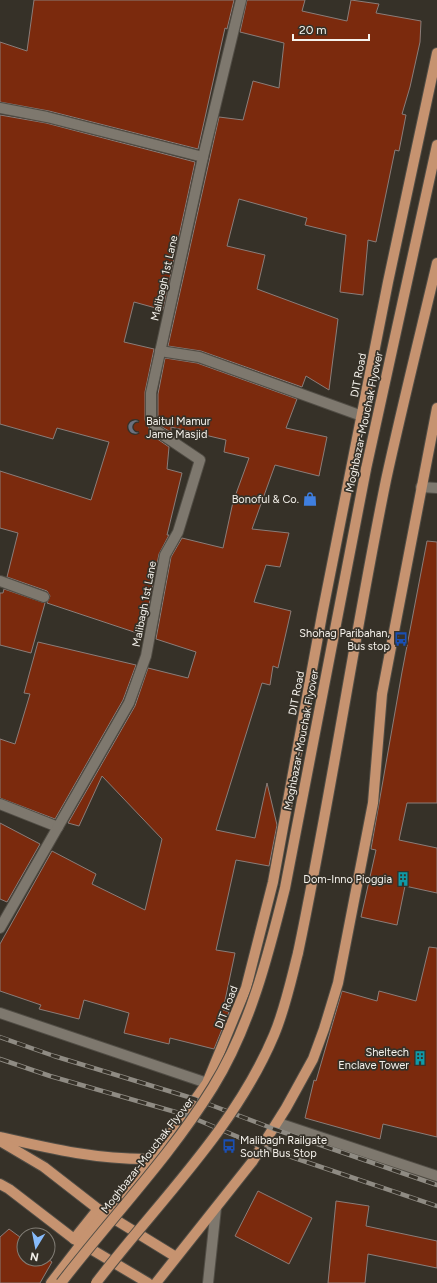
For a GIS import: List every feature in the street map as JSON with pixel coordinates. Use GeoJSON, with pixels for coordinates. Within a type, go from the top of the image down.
{"type":"FeatureCollection","features":[{"type":"Feature","properties":{"kind":"main road","name":"DIT Road"},"geometry":{"type":"LineString","coordinates":[[51,1283],[78,1241],[102,1211],[153,1159],[207,1083],[246,988],[264,920],[388,282],[437,52]]}},
{"type":"Feature","properties":{"kind":"main road","name":"Moghbazar-Mouchak Flyover"},"geometry":{"type":"LineString","coordinates":[[61,1283],[185,1130],[231,1054],[245,1021],[262,972],[285,888],[366,469],[437,145]]}},
{"type":"Feature","properties":{"kind":"main road"},"geometry":{"type":"LineString","coordinates":[[96,1283],[225,1122],[258,1066],[274,1034],[290,982],[315,872],[341,719],[386,480],[437,263]]}},
{"type":"Feature","properties":{"kind":"main road"},"geometry":{"type":"LineString","coordinates":[[156,1283],[252,1162],[278,1123],[313,1059],[324,1029],[338,983],[373,803],[382,694],[437,408]]}},
{"type":"Feature","properties":{"kind":"main road"},"geometry":{"type":"LineString","coordinates":[[0,1137],[63,1152],[120,1160],[153,1159]]}},
{"type":"Feature","properties":{"kind":"main road"},"geometry":{"type":"LineString","coordinates":[[0,1141],[44,1167],[102,1211],[176,1257]]}},
{"type":"Feature","properties":{"kind":"main road"},"geometry":{"type":"LineString","coordinates":[[0,1184],[9,1189],[78,1241],[148,1283]]}},
{"type":"Feature","properties":{"kind":"street","name":"Malibagh 1st Lane"},"geometry":{"type":"LineString","coordinates":[[0,928],[129,703],[146,656],[165,555],[178,532],[200,460],[157,431],[151,418],[151,393],[203,157],[241,0]]}},
{"type":"Feature","properties":{"kind":"street"},"geometry":{"type":"LineString","coordinates":[[0,108],[47,117],[203,157]]}},
{"type":"Feature","properties":{"kind":"street"},"geometry":{"type":"LineString","coordinates":[[160,351],[199,358],[362,416]]}},
{"type":"Feature","properties":{"kind":"street"},"geometry":{"type":"LineString","coordinates":[[421,486],[437,488]]}},
{"type":"Feature","properties":{"kind":"street"},"geometry":{"type":"LineString","coordinates":[[0,581],[44,597]]}},
{"type":"Feature","properties":{"kind":"street"},"geometry":{"type":"LineString","coordinates":[[0,804],[58,826]]}},
{"type":"Feature","properties":{"kind":"street"},"geometry":{"type":"LineString","coordinates":[[0,1013],[207,1083]]}},
{"type":"Feature","properties":{"kind":"street"},"geometry":{"type":"LineString","coordinates":[[278,1123],[437,1176]]}},
{"type":"Feature","properties":{"kind":"street"},"geometry":{"type":"LineString","coordinates":[[208,1283],[216,1208]]}},
{"type":"Feature","properties":{"kind":"building"},"geometry":{"type":"Polygon","coordinates":[[[34,0],[234,0],[227,29],[225,28],[198,149],[49,111],[0,102],[0,42],[27,51],[34,0]]]}},
{"type":"Feature","properties":{"kind":"building"},"geometry":{"type":"Polygon","coordinates":[[[247,0],[305,0],[302,11],[347,21],[351,0],[379,4],[376,13],[421,21],[420,42],[410,87],[402,114],[406,115],[399,151],[395,150],[376,242],[368,240],[363,295],[340,292],[346,235],[305,225],[307,218],[239,199],[227,246],[265,255],[257,289],[338,319],[329,390],[306,376],[302,387],[201,351],[168,346],[219,117],[243,120],[253,81],[279,88],[284,43],[240,32],[247,0]]]}},
{"type":"Feature","properties":{"kind":"building"},"geometry":{"type":"Polygon","coordinates":[[[0,115],[46,123],[195,162],[163,310],[134,302],[124,342],[154,349],[145,392],[145,420],[153,436],[169,447],[167,469],[182,473],[167,535],[169,535],[159,554],[143,635],[47,603],[50,596],[47,591],[7,577],[18,533],[0,528],[0,471],[91,500],[109,442],[57,428],[53,439],[0,424],[0,115]]]}},
{"type":"Feature","properties":{"kind":"building"},"geometry":{"type":"Polygon","coordinates":[[[165,358],[197,363],[297,399],[286,428],[327,437],[319,476],[275,465],[252,529],[289,533],[280,567],[266,565],[254,602],[291,611],[278,668],[273,666],[270,685],[262,683],[216,830],[255,838],[267,783],[277,825],[269,866],[236,860],[216,950],[235,953],[223,1010],[229,1012],[214,1049],[170,1038],[169,1044],[124,1033],[129,1013],[84,1000],[79,1019],[39,1009],[41,1005],[0,991],[0,944],[52,851],[96,874],[92,884],[145,910],[162,839],[102,776],[79,826],[68,823],[135,706],[148,668],[188,678],[196,652],[156,639],[171,557],[182,538],[223,548],[233,502],[249,458],[224,452],[226,440],[171,427],[171,432],[162,427],[158,417],[158,394],[165,358]]]}},
{"type":"Feature","properties":{"kind":"building"},"geometry":{"type":"Polygon","coordinates":[[[427,541],[437,542],[437,803],[407,803],[399,840],[437,848],[437,893],[405,886],[397,925],[361,917],[376,850],[371,849],[427,541]]]}},
{"type":"Feature","properties":{"kind":"building"},"geometry":{"type":"Polygon","coordinates":[[[4,589],[45,603],[31,653],[0,645],[0,593],[3,593],[4,589]]]}},
{"type":"Feature","properties":{"kind":"building"},"geometry":{"type":"Polygon","coordinates":[[[38,642],[136,665],[123,700],[55,819],[0,798],[0,739],[15,744],[30,694],[24,693],[38,642]]]}},
{"type":"Feature","properties":{"kind":"building"},"geometry":{"type":"Polygon","coordinates":[[[0,823],[40,844],[7,902],[0,899],[0,823]]]}},
{"type":"Feature","properties":{"kind":"building"},"geometry":{"type":"Polygon","coordinates":[[[429,947],[437,948],[437,1137],[383,1124],[380,1139],[305,1118],[314,1080],[316,1081],[342,991],[377,1001],[379,991],[416,1001],[429,947]]]}},
{"type":"Feature","properties":{"kind":"building"},"geometry":{"type":"Polygon","coordinates":[[[258,1191],[312,1218],[289,1264],[235,1236],[258,1191]]]}},
{"type":"Feature","properties":{"kind":"building"},"geometry":{"type":"Polygon","coordinates":[[[336,1201],[369,1206],[366,1226],[437,1241],[437,1268],[368,1254],[365,1283],[328,1283],[336,1201]]]}},
{"type":"Feature","properties":{"kind":"building"},"geometry":{"type":"Polygon","coordinates":[[[9,1229],[16,1234],[16,1267],[49,1267],[40,1283],[0,1283],[0,1237],[9,1229]]]}},
{"type":"Feature","properties":{"kind":"railway"},"geometry":{"type":"LineString","coordinates":[[0,1037],[54,1056],[195,1099],[274,1129],[437,1185]]}},
{"type":"Feature","properties":{"kind":"railway"},"geometry":{"type":"LineString","coordinates":[[0,1059],[50,1076],[186,1115],[262,1147],[437,1206]]}},
{"type":"Feature","properties":{"kind":"place","name":"Baitul Mamur Jame Masjid"},"geometry":{"type":"Point","coordinates":[135,427]}},
{"type":"Feature","properties":{"kind":"place","name":"Bonoful & Co."},"geometry":{"type":"Point","coordinates":[310,499]}},
{"type":"Feature","properties":{"kind":"place","name":"Shohag Paribahan, Bus stop"},"geometry":{"type":"Point","coordinates":[401,639]}},
{"type":"Feature","properties":{"kind":"place","name":"Dom-Inno Pioggia"},"geometry":{"type":"Point","coordinates":[403,879]}},
{"type":"Feature","properties":{"kind":"place","name":"Sheltech Enclave Tower"},"geometry":{"type":"Point","coordinates":[420,1058]}},
{"type":"Feature","properties":{"kind":"place","name":"Malibagh Railgate South Bus Stop"},"geometry":{"type":"Point","coordinates":[229,1146]}}]}
